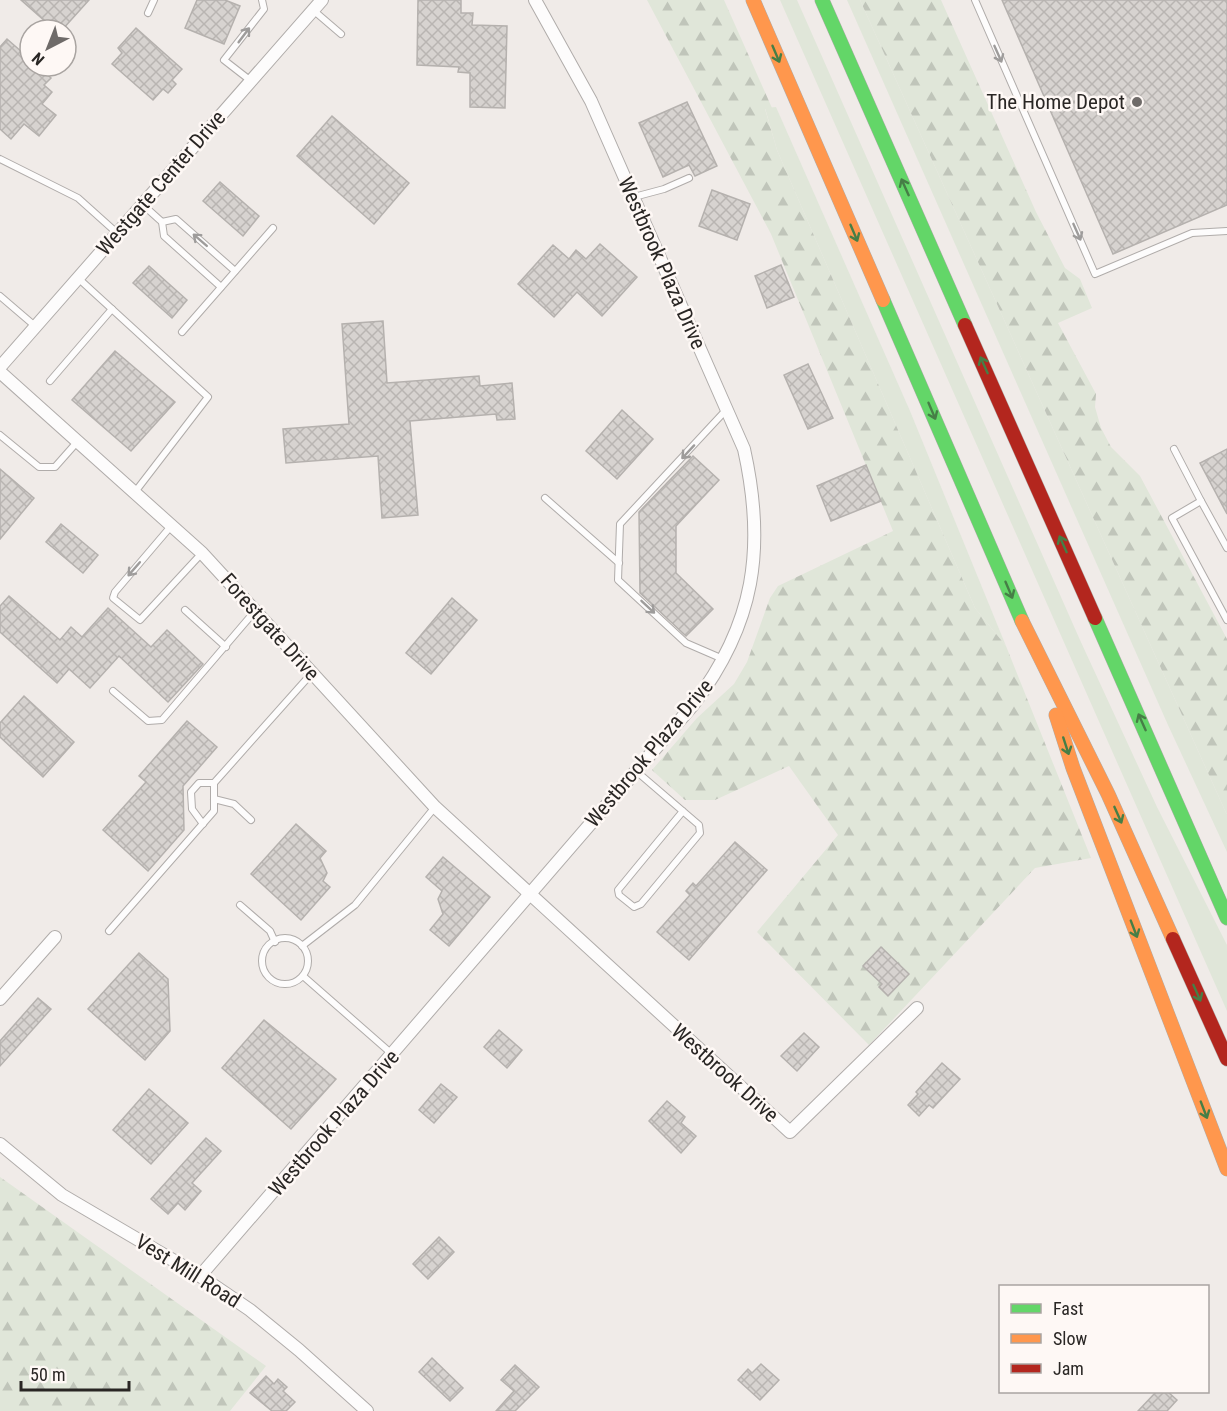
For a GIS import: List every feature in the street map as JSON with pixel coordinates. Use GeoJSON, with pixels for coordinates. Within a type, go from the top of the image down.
{"type":"FeatureCollection","features":[{"type":"Feature","properties":{"kind":"highway"},"geometry":{"type":"LineString","coordinates":[[753,0],[1035,650],[1108,794],[1227,1059]]}},
{"type":"Feature","properties":{"kind":"highway"},"geometry":{"type":"LineString","coordinates":[[822,0],[1166,775],[1227,918]]}},
{"type":"Feature","properties":{"kind":"highway"},"geometry":{"type":"LineString","coordinates":[[1035,650],[1072,768],[1227,1169]]}},
{"type":"Feature","properties":{"kind":"highway"},"geometry":{"type":"LineString","coordinates":[[1166,775],[1227,885]]}},
{"type":"Feature","properties":{"kind":"street","name":"Westbrook Plaza Drive"},"geometry":{"type":"LineString","coordinates":[[201,1276],[699,697],[712,680],[733,642],[748,598],[755,558],[756,518],[753,490],[744,449],[591,101],[535,0]]}},
{"type":"Feature","properties":{"kind":"street","name":"Westgate Center Drive"},"geometry":{"type":"LineString","coordinates":[[0,366],[320,2]]}},
{"type":"Feature","properties":{"kind":"street","name":"Forestgate Drive"},"geometry":{"type":"LineString","coordinates":[[0,372],[202,553],[435,807],[529,894]]}},
{"type":"Feature","properties":{"kind":"street","name":"Westbrook Drive"},"geometry":{"type":"LineString","coordinates":[[529,894],[790,1132],[917,1008]]}},
{"type":"Feature","properties":{"kind":"street"},"geometry":{"type":"LineString","coordinates":[[0,999],[55,937]]}},
{"type":"Feature","properties":{"kind":"street","name":"Vest Mill Road"},"geometry":{"type":"LineString","coordinates":[[0,1144],[62,1195],[201,1276],[250,1310],[367,1411]]}},
{"type":"Feature","properties":{"kind":"lane"},"geometry":{"type":"LineString","coordinates":[[148,13],[154,0]]}},
{"type":"Feature","properties":{"kind":"lane"},"geometry":{"type":"LineString","coordinates":[[251,81],[224,60],[264,9],[262,0]]}},
{"type":"Feature","properties":{"kind":"lane"},"geometry":{"type":"LineString","coordinates":[[975,0],[1095,274],[1192,233],[1227,231]]}},
{"type":"Feature","properties":{"kind":"lane"},"geometry":{"type":"LineString","coordinates":[[320,2],[341,34]]}},
{"type":"Feature","properties":{"kind":"lane"},"geometry":{"type":"LineString","coordinates":[[0,159],[78,198],[117,233]]}},
{"type":"Feature","properties":{"kind":"lane"},"geometry":{"type":"LineString","coordinates":[[633,198],[664,189],[689,178]]}},
{"type":"Feature","properties":{"kind":"lane"},"geometry":{"type":"LineString","coordinates":[[142,204],[162,222],[164,236],[221,287]]}},
{"type":"Feature","properties":{"kind":"lane"},"geometry":{"type":"LineString","coordinates":[[162,222],[176,219],[235,271]]}},
{"type":"Feature","properties":{"kind":"lane"},"geometry":{"type":"LineString","coordinates":[[182,332],[273,228]]}},
{"type":"Feature","properties":{"kind":"lane"},"geometry":{"type":"LineString","coordinates":[[78,278],[208,397],[135,492]]}},
{"type":"Feature","properties":{"kind":"lane"},"geometry":{"type":"LineString","coordinates":[[0,296],[35,326]]}},
{"type":"Feature","properties":{"kind":"lane"},"geometry":{"type":"LineString","coordinates":[[50,381],[112,309]]}},
{"type":"Feature","properties":{"kind":"lane"},"geometry":{"type":"LineString","coordinates":[[723,659],[686,643],[618,579],[620,524],[728,409]]}},
{"type":"Feature","properties":{"kind":"lane"},"geometry":{"type":"LineString","coordinates":[[0,435],[39,467],[55,467],[78,441]]}},
{"type":"Feature","properties":{"kind":"lane"},"geometry":{"type":"LineString","coordinates":[[1174,449],[1227,548]]}},
{"type":"Feature","properties":{"kind":"lane"},"geometry":{"type":"LineString","coordinates":[[545,498],[619,563]]}},
{"type":"Feature","properties":{"kind":"lane"},"geometry":{"type":"LineString","coordinates":[[1201,501],[1172,518],[1227,620]]}},
{"type":"Feature","properties":{"kind":"lane"},"geometry":{"type":"LineString","coordinates":[[172,525],[115,592],[113,598],[140,620],[202,553]]}},
{"type":"Feature","properties":{"kind":"lane"},"geometry":{"type":"LineString","coordinates":[[184,610],[226,647]]}},
{"type":"Feature","properties":{"kind":"lane"},"geometry":{"type":"LineString","coordinates":[[113,691],[148,720],[154,722],[162,720],[255,610]]}},
{"type":"Feature","properties":{"kind":"lane"},"geometry":{"type":"LineString","coordinates":[[109,931],[214,811],[214,783],[312,673]]}},
{"type":"Feature","properties":{"kind":"lane"},"geometry":{"type":"LineString","coordinates":[[635,771],[699,825],[700,833],[641,904],[634,907],[619,895],[618,890],[682,811]]}},
{"type":"Feature","properties":{"kind":"lane"},"geometry":{"type":"LineString","coordinates":[[203,824],[192,809],[191,792],[199,783],[214,783]]}},
{"type":"Feature","properties":{"kind":"lane"},"geometry":{"type":"LineString","coordinates":[[214,799],[234,804],[251,820]]}},
{"type":"Feature","properties":{"kind":"lane"},"geometry":{"type":"LineString","coordinates":[[302,946],[356,905],[435,807]]}},
{"type":"Feature","properties":{"kind":"lane"},"geometry":{"type":"LineString","coordinates":[[240,905],[270,931],[274,942]]}},
{"type":"Feature","properties":{"kind":"lane"},"geometry":{"type":"LineString","coordinates":[[292,939],[302,946],[308,963],[303,976],[297,981],[282,984],[269,977],[263,964],[263,956],[274,942],[292,939]]}},
{"type":"Feature","properties":{"kind":"lane"},"geometry":{"type":"LineString","coordinates":[[303,976],[393,1054]]}},
{"type":"Feature","properties":{"kind":"green space"},"geometry":{"type":"Polygon","coordinates":[[[647,0],[724,0],[772,108],[765,109],[777,150],[975,608],[1006,646],[1091,858],[1035,868],[869,1045],[757,932],[838,835],[789,766],[715,800],[685,800],[652,770],[697,718],[734,684],[747,662],[770,598],[778,586],[893,531],[771,234],[647,0]]]}},
{"type":"Feature","properties":{"kind":"green space"},"geometry":{"type":"Polygon","coordinates":[[[780,0],[797,0],[1080,640],[1157,807],[1227,945],[1227,1011],[780,0]]]}},
{"type":"Feature","properties":{"kind":"green space"},"geometry":{"type":"Polygon","coordinates":[[[847,0],[860,0],[1227,815],[1227,852],[1168,725],[847,0]]]}},
{"type":"Feature","properties":{"kind":"green space"},"geometry":{"type":"Polygon","coordinates":[[[860,0],[941,0],[1036,212],[1065,268],[1080,279],[1092,308],[1058,323],[1096,394],[1095,407],[1101,428],[1111,447],[1140,476],[1227,639],[1227,815],[860,0]]]}},
{"type":"Feature","properties":{"kind":"green space"},"geometry":{"type":"Polygon","coordinates":[[[776,107],[910,411],[1006,646],[975,608],[777,150],[765,108],[776,107]]]}},
{"type":"Feature","properties":{"kind":"green space"},"geometry":{"type":"Polygon","coordinates":[[[0,1177],[266,1366],[230,1411],[0,1411],[0,1177]]]}},
{"type":"Feature","properties":{"kind":"building"},"geometry":{"type":"Polygon","coordinates":[[[21,0],[89,0],[73,18],[41,18],[21,0]]]}},
{"type":"Feature","properties":{"kind":"building"},"geometry":{"type":"Polygon","coordinates":[[[197,0],[225,0],[240,6],[224,44],[185,28],[197,0]]]}},
{"type":"Feature","properties":{"kind":"building"},"geometry":{"type":"Polygon","coordinates":[[[418,0],[461,0],[461,13],[473,13],[472,25],[507,26],[505,108],[470,107],[470,73],[458,72],[459,67],[417,65],[418,0]]]}},
{"type":"Feature","properties":{"kind":"building","name":"The Home Depot"},"geometry":{"type":"Polygon","coordinates":[[[1002,0],[1227,0],[1227,205],[1113,254],[1002,0]]]}},
{"type":"Feature","properties":{"kind":"building"},"geometry":{"type":"Polygon","coordinates":[[[136,28],[182,69],[172,80],[176,84],[168,93],[163,89],[153,100],[112,64],[122,53],[118,48],[136,28]]]}},
{"type":"Feature","properties":{"kind":"building"},"geometry":{"type":"Polygon","coordinates":[[[7,39],[18,49],[18,78],[51,78],[44,85],[52,92],[42,104],[56,115],[39,136],[24,124],[11,139],[0,129],[0,47],[7,39]]]}},
{"type":"Feature","properties":{"kind":"building"},"geometry":{"type":"Polygon","coordinates":[[[687,102],[717,166],[695,176],[689,165],[663,177],[639,123],[687,102]]]}},
{"type":"Feature","properties":{"kind":"building"},"geometry":{"type":"Polygon","coordinates":[[[332,116],[409,183],[374,224],[297,156],[332,116]]]}},
{"type":"Feature","properties":{"kind":"building"},"geometry":{"type":"Polygon","coordinates":[[[220,182],[259,216],[243,236],[203,201],[220,182]]]}},
{"type":"Feature","properties":{"kind":"building"},"geometry":{"type":"Polygon","coordinates":[[[712,190],[750,204],[737,240],[699,226],[712,190]]]}},
{"type":"Feature","properties":{"kind":"building"},"geometry":{"type":"Polygon","coordinates":[[[600,244],[637,277],[602,316],[577,292],[554,317],[518,284],[553,245],[569,259],[576,250],[586,259],[600,244]]]}},
{"type":"Feature","properties":{"kind":"building"},"geometry":{"type":"Polygon","coordinates":[[[781,265],[794,297],[767,308],[755,276],[781,265]]]}},
{"type":"Feature","properties":{"kind":"building"},"geometry":{"type":"Polygon","coordinates":[[[149,266],[187,300],[172,318],[133,283],[149,266]]]}},
{"type":"Feature","properties":{"kind":"building"},"geometry":{"type":"Polygon","coordinates":[[[383,321],[387,383],[479,376],[480,386],[512,383],[515,419],[497,420],[496,414],[410,421],[418,515],[382,518],[378,456],[286,463],[283,429],[349,424],[342,324],[383,321]]]}},
{"type":"Feature","properties":{"kind":"building"},"geometry":{"type":"Polygon","coordinates":[[[115,351],[175,402],[131,451],[72,400],[115,351]]]}},
{"type":"Feature","properties":{"kind":"building"},"geometry":{"type":"Polygon","coordinates":[[[808,364],[833,418],[808,429],[784,375],[808,364]]]}},
{"type":"Feature","properties":{"kind":"building"},"geometry":{"type":"Polygon","coordinates":[[[622,410],[653,439],[617,479],[586,451],[622,410]]]}},
{"type":"Feature","properties":{"kind":"building"},"geometry":{"type":"Polygon","coordinates":[[[1227,449],[1227,514],[1200,463],[1227,449]]]}},
{"type":"Feature","properties":{"kind":"building"},"geometry":{"type":"Polygon","coordinates":[[[693,456],[719,480],[676,526],[676,573],[713,609],[686,636],[640,593],[639,512],[693,456]]]}},
{"type":"Feature","properties":{"kind":"building"},"geometry":{"type":"Polygon","coordinates":[[[866,465],[881,501],[831,521],[817,486],[866,465]]]}},
{"type":"Feature","properties":{"kind":"building"},"geometry":{"type":"Polygon","coordinates":[[[0,469],[34,498],[0,539],[0,469]]]}},
{"type":"Feature","properties":{"kind":"building"},"geometry":{"type":"Polygon","coordinates":[[[61,524],[98,555],[83,573],[46,542],[61,524]]]}},
{"type":"Feature","properties":{"kind":"building"},"geometry":{"type":"Polygon","coordinates":[[[9,596],[60,640],[71,627],[82,637],[108,608],[151,647],[167,630],[203,664],[168,702],[119,656],[90,688],[69,669],[57,683],[0,632],[0,606],[9,596]]]}},
{"type":"Feature","properties":{"kind":"building"},"geometry":{"type":"Polygon","coordinates":[[[452,598],[477,620],[431,674],[406,653],[452,598]]]}},
{"type":"Feature","properties":{"kind":"building"},"geometry":{"type":"Polygon","coordinates":[[[24,696],[74,742],[43,777],[0,737],[0,723],[24,696]]]}},
{"type":"Feature","properties":{"kind":"building"},"geometry":{"type":"Polygon","coordinates":[[[187,721],[217,747],[183,786],[184,830],[148,871],[103,830],[146,782],[139,776],[187,721]]]}},
{"type":"Feature","properties":{"kind":"building"},"geometry":{"type":"Polygon","coordinates":[[[296,824],[326,851],[320,858],[327,873],[323,881],[330,887],[301,920],[251,874],[296,824]]]}},
{"type":"Feature","properties":{"kind":"building"},"geometry":{"type":"Polygon","coordinates":[[[735,842],[767,870],[689,960],[657,932],[690,895],[686,891],[693,883],[696,886],[735,842]]]}},
{"type":"Feature","properties":{"kind":"building"},"geometry":{"type":"Polygon","coordinates":[[[443,857],[490,897],[449,946],[430,930],[443,914],[438,899],[442,891],[426,877],[443,857]]]}},
{"type":"Feature","properties":{"kind":"building"},"geometry":{"type":"Polygon","coordinates":[[[881,947],[909,974],[888,996],[879,987],[882,984],[863,966],[881,947]]]}},
{"type":"Feature","properties":{"kind":"building"},"geometry":{"type":"Polygon","coordinates":[[[139,953],[168,979],[170,1031],[145,1060],[88,1009],[139,953]]]}},
{"type":"Feature","properties":{"kind":"building"},"geometry":{"type":"Polygon","coordinates":[[[38,998],[51,1009],[0,1066],[0,1041],[38,998]]]}},
{"type":"Feature","properties":{"kind":"building"},"geometry":{"type":"Polygon","coordinates":[[[264,1020],[336,1079],[291,1129],[222,1068],[264,1020]]]}},
{"type":"Feature","properties":{"kind":"building"},"geometry":{"type":"Polygon","coordinates":[[[499,1030],[522,1050],[507,1068],[484,1047],[499,1030]]]}},
{"type":"Feature","properties":{"kind":"building"},"geometry":{"type":"Polygon","coordinates":[[[804,1033],[819,1047],[797,1071],[781,1056],[804,1033]]]}},
{"type":"Feature","properties":{"kind":"building"},"geometry":{"type":"Polygon","coordinates":[[[942,1063],[960,1079],[933,1108],[929,1105],[919,1116],[908,1105],[918,1094],[916,1092],[942,1063]]]}},
{"type":"Feature","properties":{"kind":"building"},"geometry":{"type":"Polygon","coordinates":[[[441,1084],[457,1097],[434,1123],[419,1110],[441,1084]]]}},
{"type":"Feature","properties":{"kind":"building"},"geometry":{"type":"Polygon","coordinates":[[[149,1089],[188,1123],[151,1164],[113,1130],[149,1089]]]}},
{"type":"Feature","properties":{"kind":"building"},"geometry":{"type":"Polygon","coordinates":[[[667,1101],[685,1117],[681,1123],[696,1136],[681,1153],[649,1121],[667,1101]]]}},
{"type":"Feature","properties":{"kind":"building"},"geometry":{"type":"Polygon","coordinates":[[[206,1138],[221,1151],[192,1183],[201,1191],[185,1210],[178,1203],[168,1214],[151,1199],[206,1138]]]}},
{"type":"Feature","properties":{"kind":"building"},"geometry":{"type":"Polygon","coordinates":[[[439,1237],[454,1252],[428,1279],[413,1264],[439,1237]]]}},
{"type":"Feature","properties":{"kind":"building"},"geometry":{"type":"Polygon","coordinates":[[[432,1358],[463,1388],[450,1401],[419,1372],[432,1358]]]}},
{"type":"Feature","properties":{"kind":"building"},"geometry":{"type":"Polygon","coordinates":[[[761,1364],[779,1380],[760,1400],[738,1380],[748,1369],[752,1373],[761,1364]]]}},
{"type":"Feature","properties":{"kind":"building"},"geometry":{"type":"Polygon","coordinates":[[[515,1365],[539,1387],[515,1411],[496,1411],[514,1391],[501,1380],[515,1365]]]}},
{"type":"Feature","properties":{"kind":"building"},"geometry":{"type":"Polygon","coordinates":[[[266,1376],[274,1384],[278,1379],[287,1387],[283,1391],[295,1402],[286,1411],[272,1411],[250,1393],[266,1376]]]}},
{"type":"Feature","properties":{"kind":"building"},"geometry":{"type":"Polygon","coordinates":[[[1155,1393],[1169,1393],[1177,1400],[1167,1411],[1138,1411],[1155,1393]]]}},
{"type":"Feature","properties":{"kind":"traffic: fast"},"geometry":{"type":"LineString","coordinates":[[822,0],[965,325]]}},
{"type":"Feature","properties":{"kind":"traffic: fast"},"geometry":{"type":"LineString","coordinates":[[883,300],[1022,621]]}},
{"type":"Feature","properties":{"kind":"traffic: fast"},"geometry":{"type":"LineString","coordinates":[[1095,618],[1227,918]]}},
{"type":"Feature","properties":{"kind":"traffic: slow"},"geometry":{"type":"LineString","coordinates":[[753,0],[883,300]]}},
{"type":"Feature","properties":{"kind":"traffic: slow"},"geometry":{"type":"LineString","coordinates":[[1022,621],[1108,794],[1173,939]]}},
{"type":"Feature","properties":{"kind":"traffic: slow"},"geometry":{"type":"LineString","coordinates":[[1056,715],[1073,768],[1227,1169]]}},
{"type":"Feature","properties":{"kind":"traffic: jam"},"geometry":{"type":"LineString","coordinates":[[965,325],[1095,618]]}},
{"type":"Feature","properties":{"kind":"traffic: jam"},"geometry":{"type":"LineString","coordinates":[[1173,939],[1227,1059]]}},
{"type":"Feature","properties":{"kind":"place","name":"The Home Depot"},"geometry":{"type":"Point","coordinates":[1137,102]}}]}
